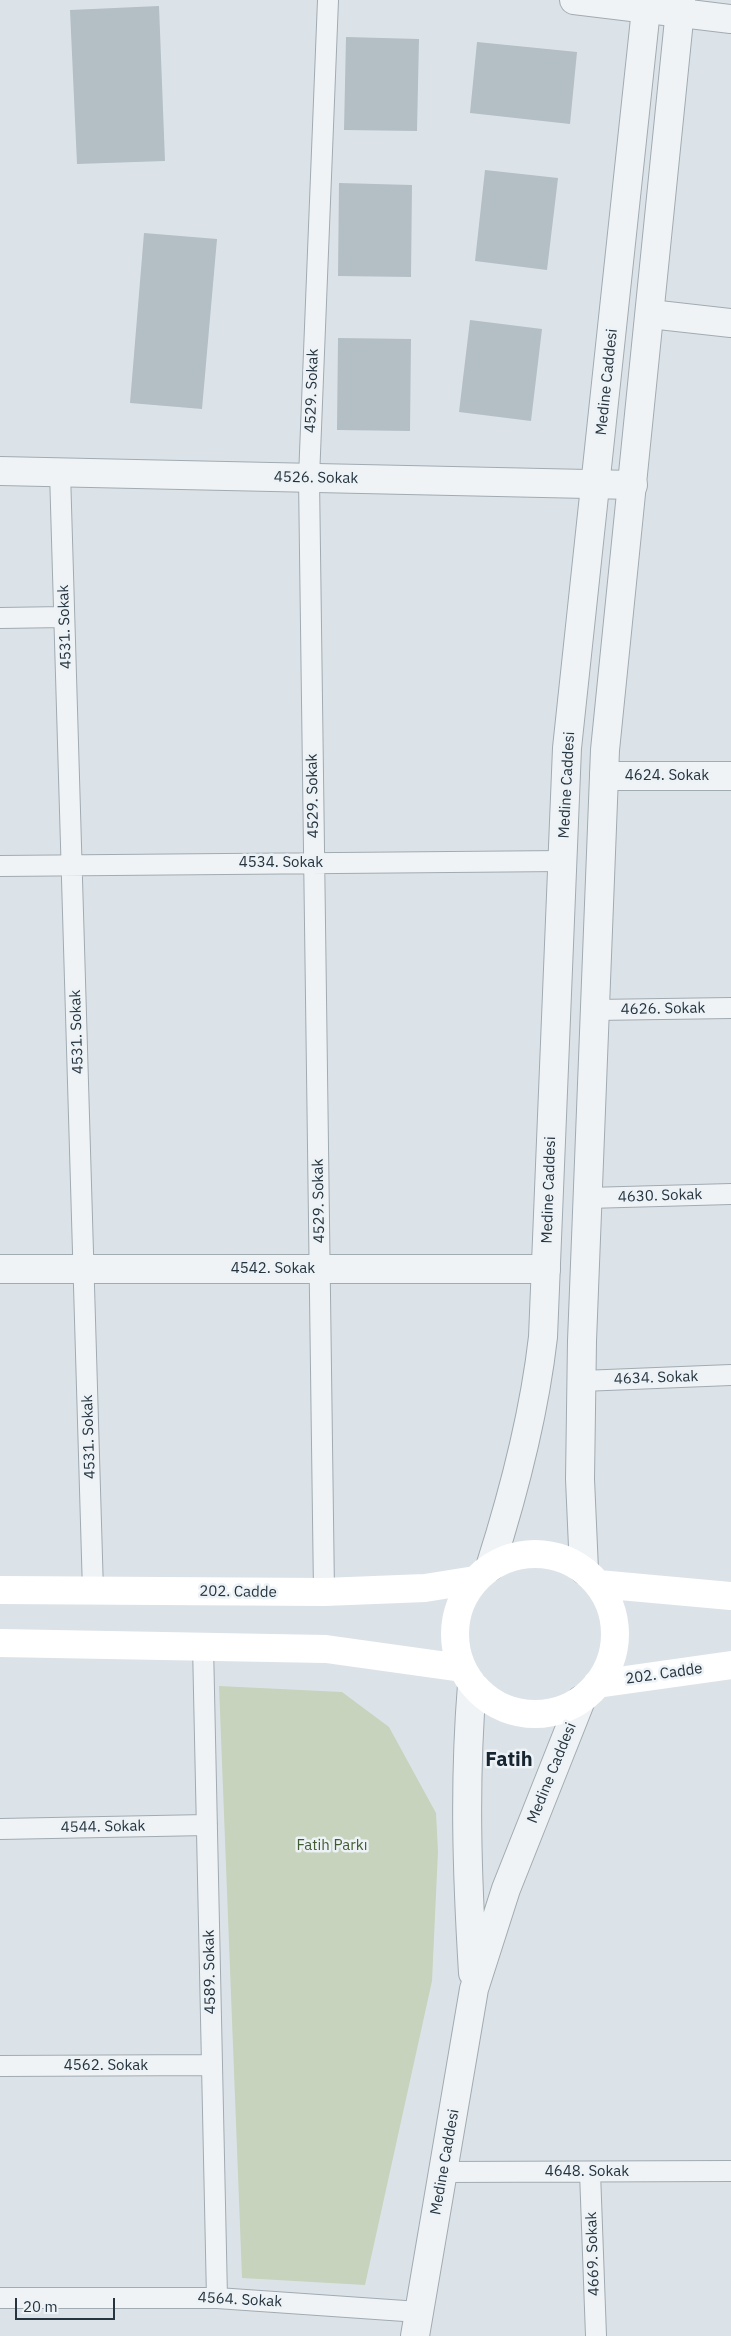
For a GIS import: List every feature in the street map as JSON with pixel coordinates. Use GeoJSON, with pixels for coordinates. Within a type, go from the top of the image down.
{"type":"FeatureCollection","features":[{"type":"Feature","properties":{"kind":"main road"},"geometry":{"type":"LineString","coordinates":[[527,1554],[547,1555],[566,1560],[591,1577],[608,1601],[614,1620],[615,1640],[612,1659],[603,1678],[589,1692],[557,1712],[538,1715],[520,1713],[494,1702],[467,1676],[456,1650],[454,1632],[457,1613],[464,1596],[482,1574],[508,1558],[527,1554]]}},
{"type":"Feature","properties":{"kind":"main road","name":"202. Cadde"},"geometry":{"type":"LineString","coordinates":[[0,1590],[324,1592],[425,1588],[482,1574]]}},
{"type":"Feature","properties":{"kind":"main road"},"geometry":{"type":"LineString","coordinates":[[591,1577],[731,1596]]}},
{"type":"Feature","properties":{"kind":"main road"},"geometry":{"type":"LineString","coordinates":[[0,1643],[326,1650],[467,1676]]}},
{"type":"Feature","properties":{"kind":"main road","name":"202. Cadde"},"geometry":{"type":"LineString","coordinates":[[589,1692],[731,1665]]}},
{"type":"Feature","properties":{"kind":"street"},"geometry":{"type":"LineString","coordinates":[[574,0],[681,6],[731,19]]}},
{"type":"Feature","properties":{"kind":"street","name":"Medine Caddesi"},"geometry":{"type":"LineString","coordinates":[[482,1574],[510,1505],[533,1406],[543,1336],[567,748],[647,4]]}},
{"type":"Feature","properties":{"kind":"street"},"geometry":{"type":"LineString","coordinates":[[591,1577],[580,1479],[588,1198],[604,776],[681,6]]}},
{"type":"Feature","properties":{"kind":"street"},"geometry":{"type":"LineString","coordinates":[[650,314],[731,324]]}},
{"type":"Feature","properties":{"kind":"street","name":"4526. Sokak"},"geometry":{"type":"LineString","coordinates":[[0,471],[633,485]]}},
{"type":"Feature","properties":{"kind":"street","name":"4624. Sokak"},"geometry":{"type":"LineString","coordinates":[[604,776],[731,776]]}},
{"type":"Feature","properties":{"kind":"street","name":"4542. Sokak"},"geometry":{"type":"LineString","coordinates":[[0,1269],[546,1269]]}},
{"type":"Feature","properties":{"kind":"street","name":"Medine Caddesi"},"geometry":{"type":"LineString","coordinates":[[467,1676],[466,1838],[474,1988]]}},
{"type":"Feature","properties":{"kind":"street","name":"Medine Caddesi"},"geometry":{"type":"LineString","coordinates":[[417,2324],[474,1988],[506,1889],[589,1692]]}},
{"type":"Feature","properties":{"kind":"lane","name":"4529. Sokak"},"geometry":{"type":"LineString","coordinates":[[324,1592],[308,478],[328,0]]}},
{"type":"Feature","properties":{"kind":"lane","name":"4531. Sokak"},"geometry":{"type":"LineString","coordinates":[[60,472],[94,1591]]}},
{"type":"Feature","properties":{"kind":"lane"},"geometry":{"type":"LineString","coordinates":[[0,618],[64,617]]}},
{"type":"Feature","properties":{"kind":"lane","name":"4534. Sokak"},"geometry":{"type":"LineString","coordinates":[[0,866],[563,861]]}},
{"type":"Feature","properties":{"kind":"lane","name":"4626. Sokak"},"geometry":{"type":"LineString","coordinates":[[595,1010],[731,1008]]}},
{"type":"Feature","properties":{"kind":"lane","name":"4630. Sokak"},"geometry":{"type":"LineString","coordinates":[[588,1198],[731,1194]]}},
{"type":"Feature","properties":{"kind":"lane","name":"4634. Sokak"},"geometry":{"type":"LineString","coordinates":[[582,1380],[731,1375]]}},
{"type":"Feature","properties":{"kind":"lane","name":"4589. Sokak"},"geometry":{"type":"LineString","coordinates":[[203,1646],[217,2298]]}},
{"type":"Feature","properties":{"kind":"lane","name":"4544. Sokak"},"geometry":{"type":"LineString","coordinates":[[0,1829],[207,1825]]}},
{"type":"Feature","properties":{"kind":"lane","name":"4562. Sokak"},"geometry":{"type":"LineString","coordinates":[[0,2066],[212,2065]]}},
{"type":"Feature","properties":{"kind":"lane","name":"4648. Sokak"},"geometry":{"type":"LineString","coordinates":[[443,2172],[731,2171]]}},
{"type":"Feature","properties":{"kind":"lane","name":"4669. Sokak"},"geometry":{"type":"LineString","coordinates":[[590,2172],[596,2336]]}},
{"type":"Feature","properties":{"kind":"lane","name":"4564. Sokak"},"geometry":{"type":"LineString","coordinates":[[0,2298],[217,2298],[417,2324]]}},
{"type":"Feature","properties":{"kind":"green space","name":"Fatih Parkı"},"geometry":{"type":"Polygon","coordinates":[[[219,1686],[342,1692],[389,1727],[436,1813],[438,1851],[432,1981],[365,2285],[242,2278],[219,1686]]]}},
{"type":"Feature","properties":{"kind":"building"},"geometry":{"type":"Polygon","coordinates":[[[159,6],[165,161],[77,164],[70,10],[159,6]]]}},
{"type":"Feature","properties":{"kind":"building"},"geometry":{"type":"Polygon","coordinates":[[[346,37],[419,39],[417,131],[344,130],[346,37]]]}},
{"type":"Feature","properties":{"kind":"building"},"geometry":{"type":"Polygon","coordinates":[[[477,42],[577,52],[570,124],[470,113],[477,42]]]}},
{"type":"Feature","properties":{"kind":"building"},"geometry":{"type":"Polygon","coordinates":[[[485,170],[558,178],[547,270],[475,261],[485,170]]]}},
{"type":"Feature","properties":{"kind":"building"},"geometry":{"type":"Polygon","coordinates":[[[339,183],[412,185],[411,277],[338,276],[339,183]]]}},
{"type":"Feature","properties":{"kind":"building"},"geometry":{"type":"Polygon","coordinates":[[[144,233],[217,239],[202,409],[130,403],[144,233]]]}},
{"type":"Feature","properties":{"kind":"building"},"geometry":{"type":"Polygon","coordinates":[[[470,320],[542,329],[531,421],[459,412],[470,320]]]}},
{"type":"Feature","properties":{"kind":"building"},"geometry":{"type":"Polygon","coordinates":[[[338,338],[411,339],[410,431],[337,430],[338,338]]]}},
{"type":"Feature","properties":{"kind":"district","name":"Fatih"},"geometry":{"type":"Point","coordinates":[509,1760]}}]}
